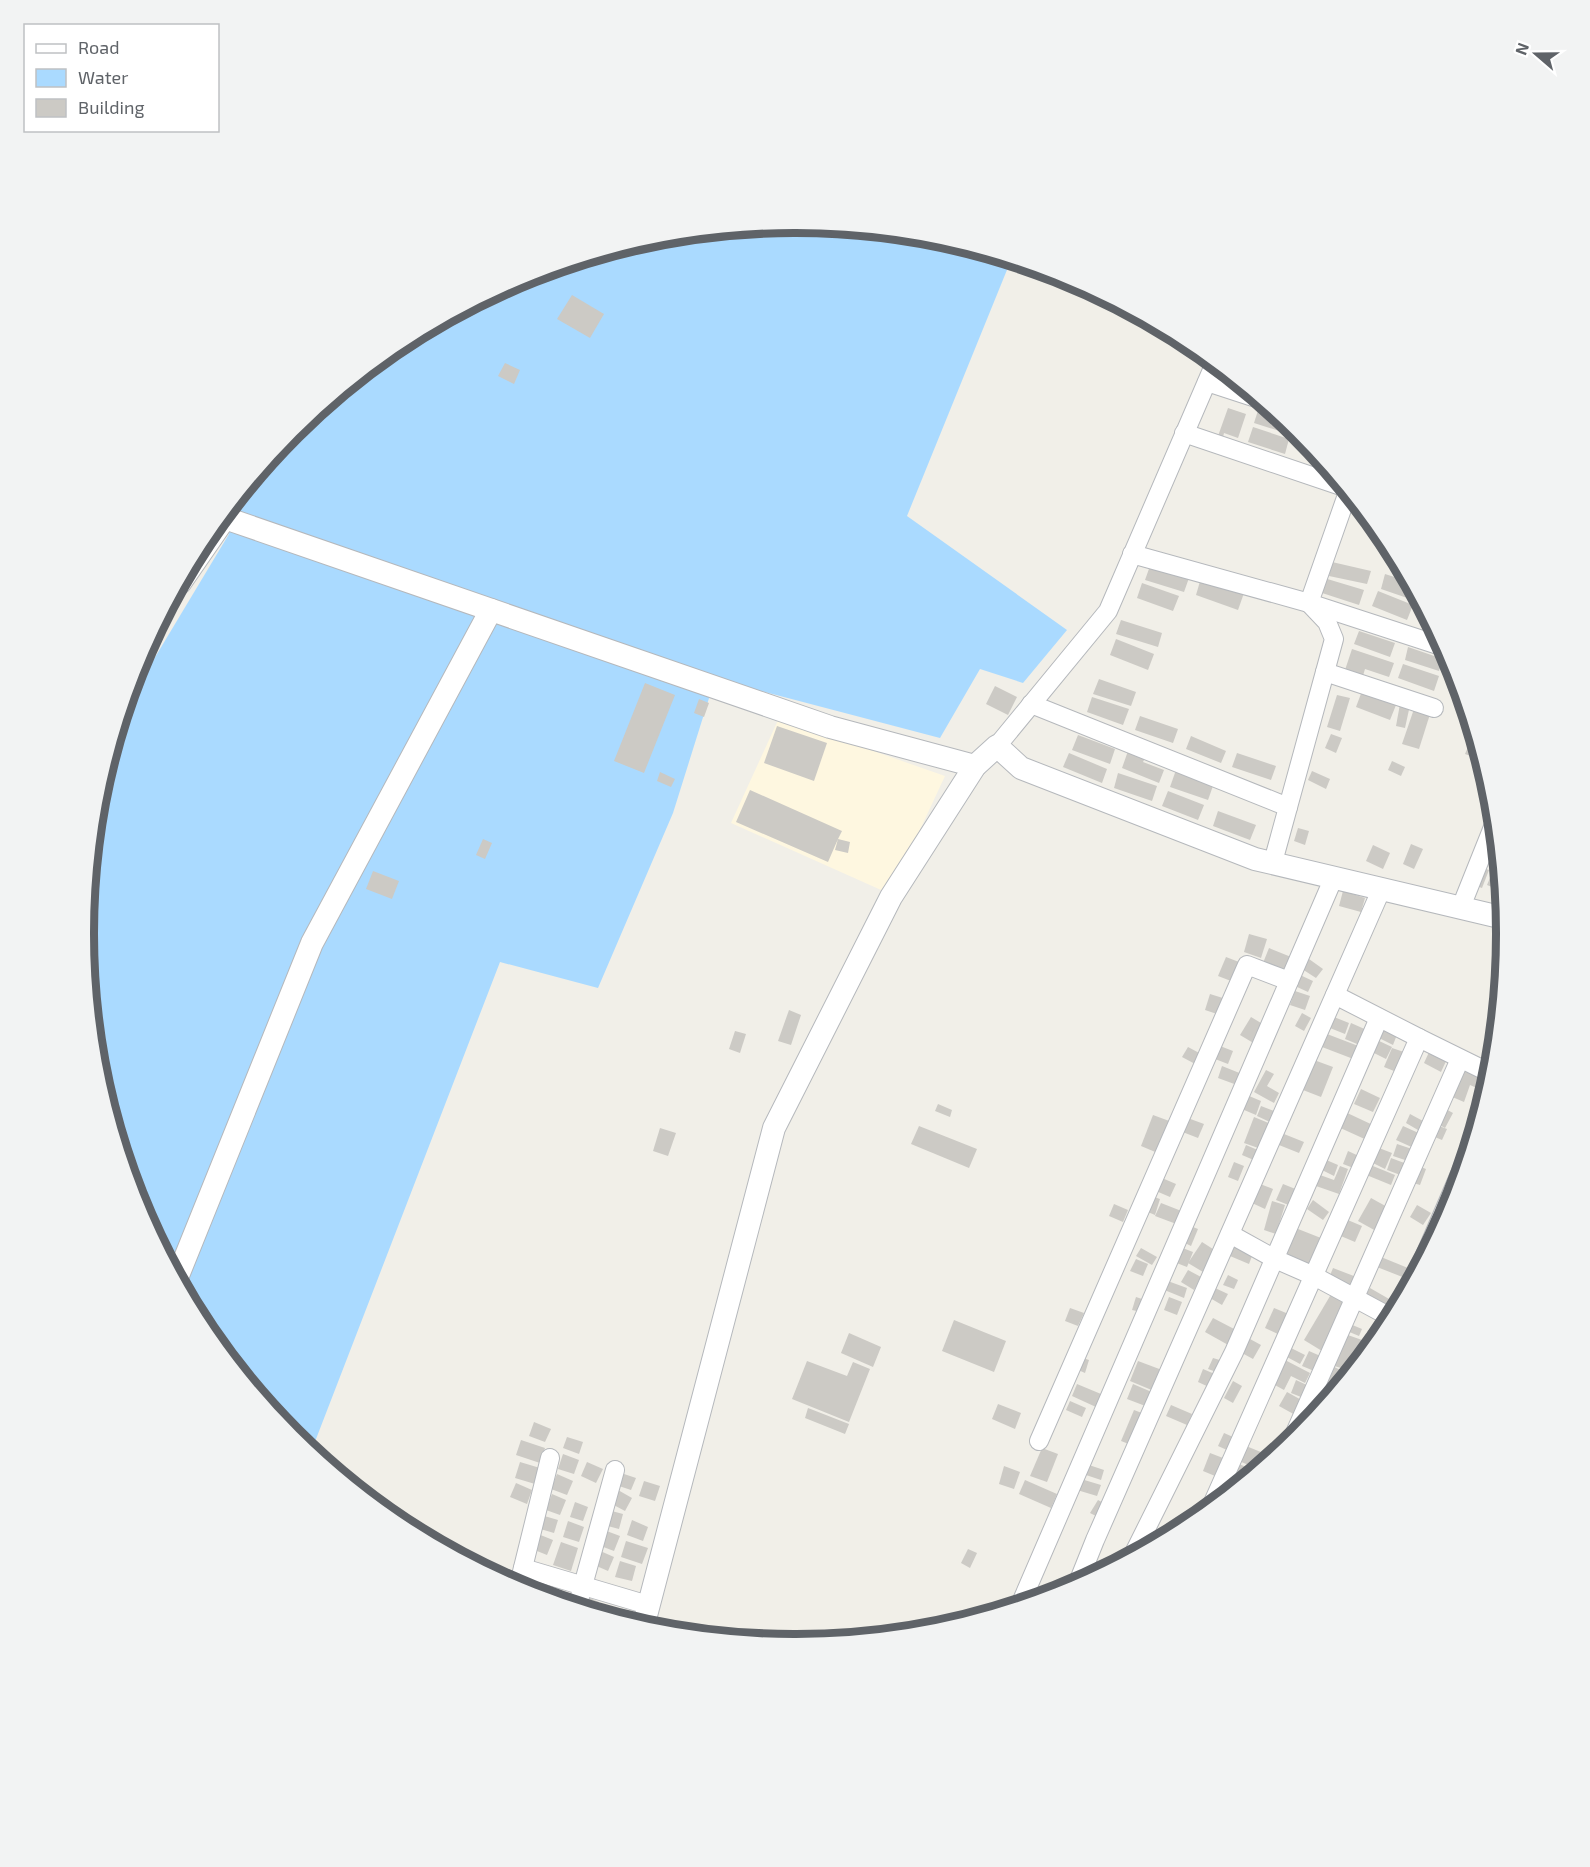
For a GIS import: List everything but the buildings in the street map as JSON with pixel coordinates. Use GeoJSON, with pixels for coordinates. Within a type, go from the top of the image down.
{"type":"FeatureCollection","features":[{"type":"Feature","properties":{"kind":"street"},"geometry":{"type":"LineString","coordinates":[[524,1568],[581,1586],[646,1616],[774,1128],[891,897],[975,766],[997,746],[1108,611],[1212,371]]}},
{"type":"Feature","properties":{"kind":"street"},"geometry":{"type":"LineString","coordinates":[[1207,382],[1239,392]]}},
{"type":"Feature","properties":{"kind":"street"},"geometry":{"type":"LineString","coordinates":[[1184,433],[1330,481]]}},
{"type":"Feature","properties":{"kind":"street"},"geometry":{"type":"LineString","coordinates":[[1309,603],[1345,500]]}},
{"type":"Feature","properties":{"kind":"street"},"geometry":{"type":"LineString","coordinates":[[230,520],[830,727],[975,766]]}},
{"type":"Feature","properties":{"kind":"street"},"geometry":{"type":"LineString","coordinates":[[1132,555],[1309,603],[1432,643]]}},
{"type":"Feature","properties":{"kind":"street"},"geometry":{"type":"LineString","coordinates":[[1272,862],[1334,639],[1327,622],[1309,603]]}},
{"type":"Feature","properties":{"kind":"street"},"geometry":{"type":"LineString","coordinates":[[180,1269],[312,943],[491,610]]}},
{"type":"Feature","properties":{"kind":"street"},"geometry":{"type":"LineString","coordinates":[[1325,672],[1434,708]]}},
{"type":"Feature","properties":{"kind":"street"},"geometry":{"type":"LineString","coordinates":[[1031,704],[1288,807]]}},
{"type":"Feature","properties":{"kind":"street"},"geometry":{"type":"LineString","coordinates":[[997,746],[1021,768],[1255,859],[1495,916]]}},
{"type":"Feature","properties":{"kind":"street"},"geometry":{"type":"LineString","coordinates":[[1461,907],[1489,837]]}},
{"type":"Feature","properties":{"kind":"street"},"geometry":{"type":"LineString","coordinates":[[1024,1595],[1334,877]]}},
{"type":"Feature","properties":{"kind":"street"},"geometry":{"type":"LineString","coordinates":[[1082,1572],[1382,888]]}},
{"type":"Feature","properties":{"kind":"street"},"geometry":{"type":"LineString","coordinates":[[1039,1441],[1247,965],[1289,981]]}},
{"type":"Feature","properties":{"kind":"street"},"geometry":{"type":"LineString","coordinates":[[1335,995],[1482,1069]]}},
{"type":"Feature","properties":{"kind":"street"},"geometry":{"type":"LineString","coordinates":[[1139,1543],[1234,1352],[1379,1018]]}},
{"type":"Feature","properties":{"kind":"street"},"geometry":{"type":"LineString","coordinates":[[1219,1491],[1419,1038]]}},
{"type":"Feature","properties":{"kind":"street"},"geometry":{"type":"LineString","coordinates":[[1302,1416],[1460,1059]]}},
{"type":"Feature","properties":{"kind":"street"},"geometry":{"type":"LineString","coordinates":[[1230,1233],[1275,1259],[1314,1276],[1383,1313]]}},
{"type":"Feature","properties":{"kind":"street"},"geometry":{"type":"LineString","coordinates":[[521,1578],[550,1458]]}},
{"type":"Feature","properties":{"kind":"street"},"geometry":{"type":"LineString","coordinates":[[578,1599],[615,1470]]}},
{"type":"Feature","properties":{"kind":"shaded area"},"geometry":{"type":"Polygon","coordinates":[[[779,718],[945,776],[890,894],[731,823],[779,718]]]}},
{"type":"Feature","properties":{"kind":"water"},"geometry":{"type":"Polygon","coordinates":[[[795,233],[841,234],[886,239],[932,246],[1008,267],[907,516],[1067,630],[1023,683],[980,669],[940,738],[715,679],[673,813],[598,988],[500,962],[315,1443],[268,1395],[239,1360],[188,1284],[148,1202],[132,1159],[118,1115],[100,1025],[94,934],[96,888],[100,842],[118,752],[144,676],[229,534],[234,514],[239,507],[268,472],[333,407],[406,351],[485,305],[527,286],[614,257],[658,246],[704,239],[749,234],[795,233]]]}}]}
